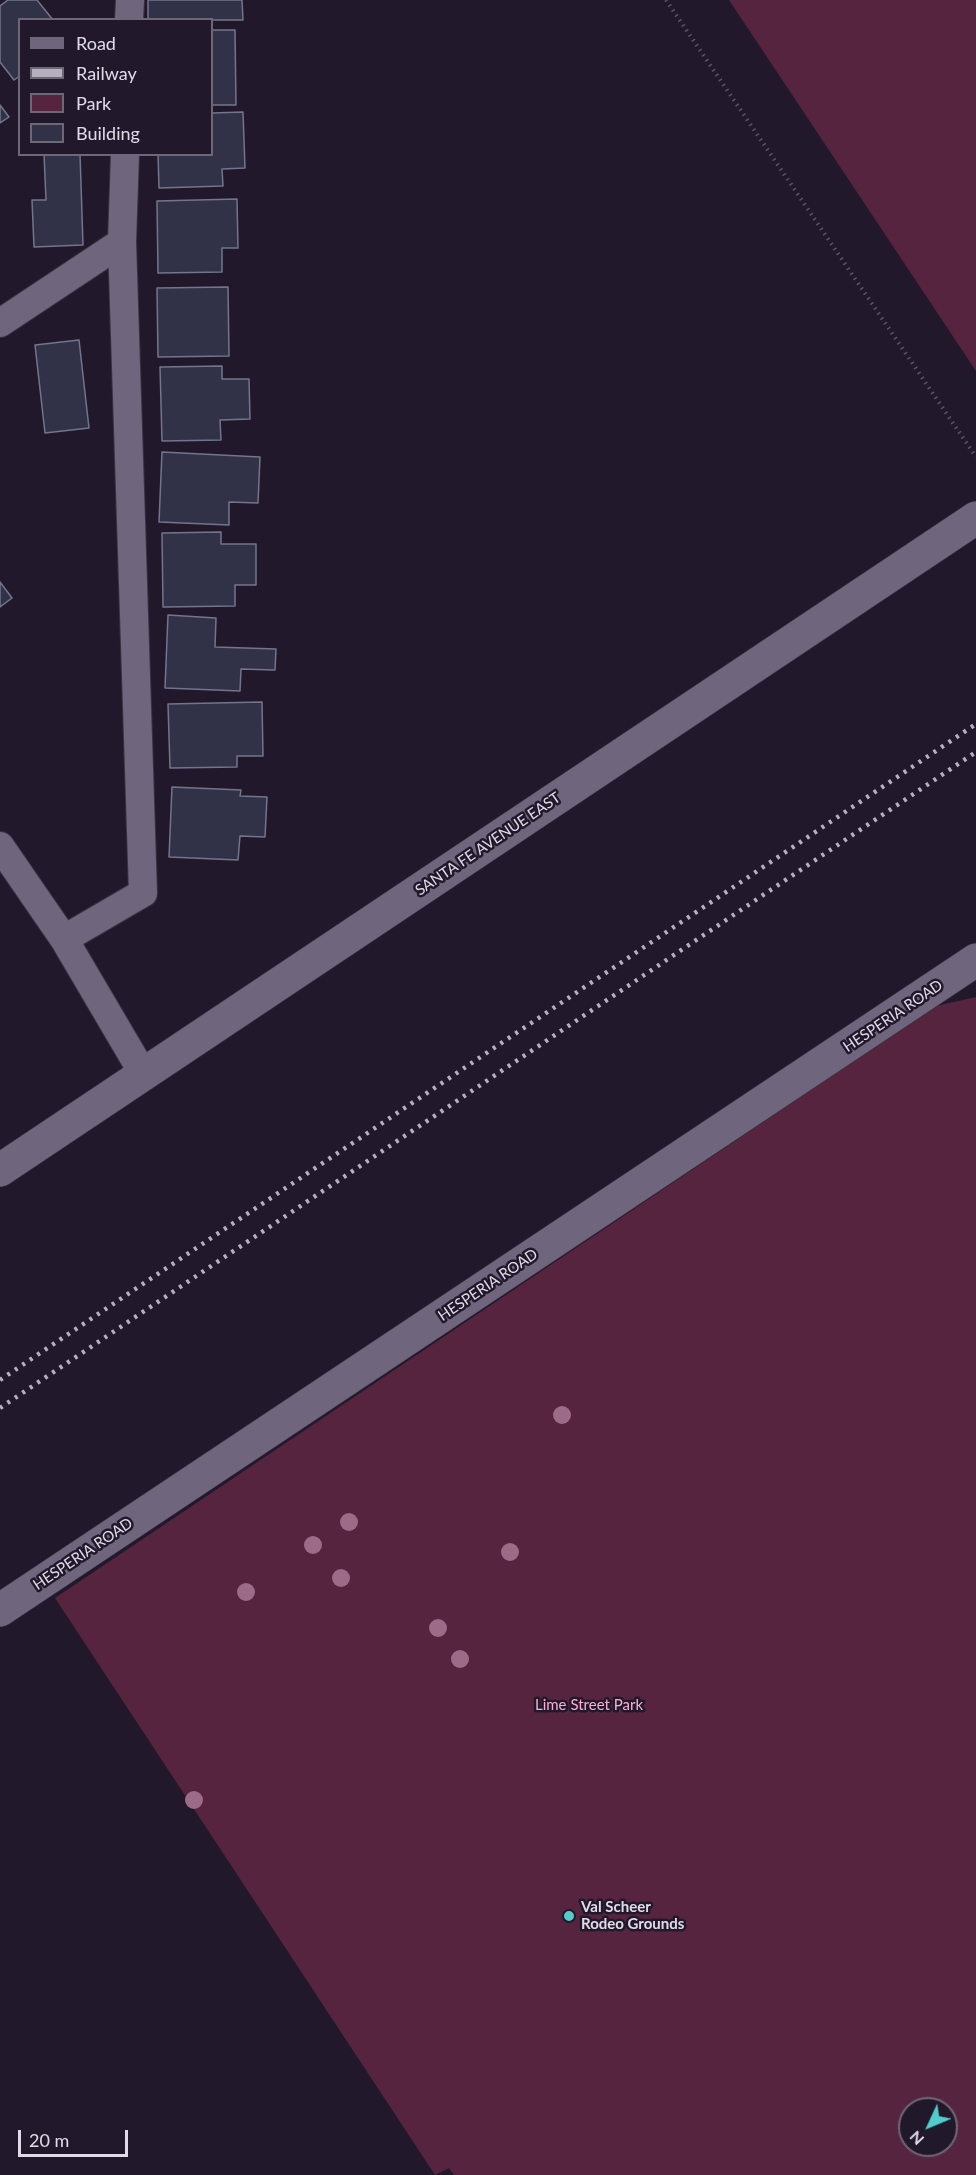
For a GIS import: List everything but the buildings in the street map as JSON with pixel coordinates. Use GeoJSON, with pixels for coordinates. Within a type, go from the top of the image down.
{"type":"FeatureCollection","features":[{"type":"Feature","properties":{"kind":"street"},"geometry":{"type":"LineString","coordinates":[[129,18],[130,0]]}},
{"type":"Feature","properties":{"kind":"street"},"geometry":{"type":"LineString","coordinates":[[64,939],[143,893],[122,242],[125,156]]}},
{"type":"Feature","properties":{"kind":"street"},"geometry":{"type":"LineString","coordinates":[[0,323],[122,242]]}},
{"type":"Feature","properties":{"kind":"street","name":"SANTA FE AVENUE EAST"},"geometry":{"type":"LineString","coordinates":[[0,1170],[976,518]]}},
{"type":"Feature","properties":{"kind":"street"},"geometry":{"type":"LineString","coordinates":[[0,846],[64,939],[144,1075]]}},
{"type":"Feature","properties":{"kind":"street","name":"HESPERIA ROAD"},"geometry":{"type":"LineString","coordinates":[[0,1610],[976,960]]}},
{"type":"Feature","properties":{"kind":"path"},"geometry":{"type":"LineString","coordinates":[[666,0],[976,457]]}},
{"type":"Feature","properties":{"kind":"green space"},"geometry":{"type":"Polygon","coordinates":[[[729,0],[976,0],[976,371],[729,0]]]}},
{"type":"Feature","properties":{"kind":"green space","name":"Lime Street Park"},"geometry":{"type":"Polygon","coordinates":[[[976,997],[976,2175],[454,2175],[449,2168],[435,2175],[55,1598],[936,1006],[976,997]]]}},
{"type":"Feature","properties":{"kind":"railway"},"geometry":{"type":"LineString","coordinates":[[0,1380],[976,724]]}},
{"type":"Feature","properties":{"kind":"railway"},"geometry":{"type":"LineString","coordinates":[[0,1408],[976,752]]}},
{"type":"Feature","properties":{"kind":"place","name":"Val Scheer Rodeo Grounds"},"geometry":{"type":"Point","coordinates":[569,1916]}}]}
